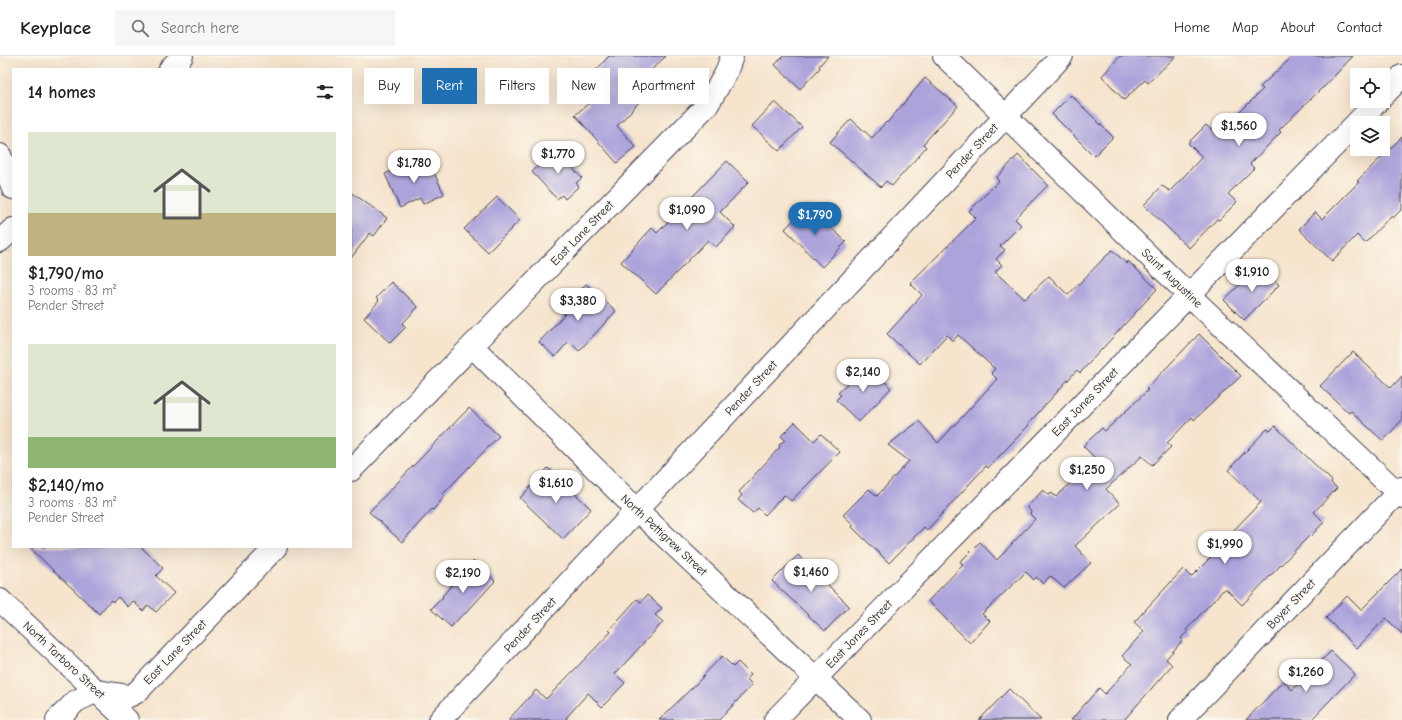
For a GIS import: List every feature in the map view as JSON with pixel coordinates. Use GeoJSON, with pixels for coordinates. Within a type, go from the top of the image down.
{"type":"FeatureCollection","features":[{"type":"Feature","properties":{"kind":"street"},"geometry":{"type":"LineString","coordinates":[[171,68],[182,56]]}},
{"type":"Feature","properties":{"kind":"street","name":"East Lane Street"},"geometry":{"type":"LineString","coordinates":[[352,469],[708,104],[726,73],[732,56]]}},
{"type":"Feature","properties":{"kind":"street","name":"Saint Augustine"},"geometry":{"type":"LineString","coordinates":[[944,56],[1189,295],[1400,493]]}},
{"type":"Feature","properties":{"kind":"street","name":"Pender Street"},"geometry":{"type":"LineString","coordinates":[[440,720],[1005,115],[1062,56]]}},
{"type":"Feature","properties":{"kind":"street"},"geometry":{"type":"LineString","coordinates":[[1390,89],[1402,76]]}},
{"type":"Feature","properties":{"kind":"street","name":"East Jones Street"},"geometry":{"type":"LineString","coordinates":[[775,720],[1371,108]]}},
{"type":"Feature","properties":{"kind":"street"},"geometry":{"type":"LineString","coordinates":[[0,155],[12,185]]}},
{"type":"Feature","properties":{"kind":"street","name":"North Pettigrew Street"},"geometry":{"type":"LineString","coordinates":[[472,346],[637,510],[860,720]]}},
{"type":"Feature","properties":{"kind":"street","name":"Boyer Street"},"geometry":{"type":"LineString","coordinates":[[1180,720],[1400,493]]}},
{"type":"Feature","properties":{"kind":"street","name":"East Lane Street"},"geometry":{"type":"LineString","coordinates":[[97,691],[129,696],[137,692],[275,548]]}},
{"type":"Feature","properties":{"kind":"street","name":"North Tarboro Street"},"geometry":{"type":"LineString","coordinates":[[0,600],[128,720]]}},
{"type":"Feature","properties":{"kind":"street"},"geometry":{"type":"LineString","coordinates":[[57,720],[76,701],[97,691]]}},
{"type":"Feature","properties":{"kind":"building"},"geometry":{"type":"Polygon","coordinates":[[[609,56],[666,56],[653,68],[618,68],[618,104],[637,104],[617,126],[636,147],[617,163],[575,115],[588,104],[610,104],[610,68],[598,68],[609,56]]]}},
{"type":"Feature","properties":{"kind":"building"},"geometry":{"type":"Polygon","coordinates":[[[783,56],[828,56],[819,66],[820,68],[800,89],[775,65],[783,56]]]}},
{"type":"Feature","properties":{"kind":"building"},"geometry":{"type":"Polygon","coordinates":[[[1120,56],[1176,56],[1148,83],[1145,80],[1124,100],[1102,76],[1120,56]]]}},
{"type":"Feature","properties":{"kind":"building"},"geometry":{"type":"Polygon","coordinates":[[[1293,56],[1353,56],[1323,88],[1279,130],[1281,132],[1250,164],[1254,168],[1228,194],[1237,202],[1219,220],[1217,219],[1189,248],[1144,205],[1162,186],[1170,191],[1202,157],[1188,143],[1206,125],[1217,135],[1263,89],[1260,87],[1293,56]]]}},
{"type":"Feature","properties":{"kind":"building"},"geometry":{"type":"Polygon","coordinates":[[[925,78],[958,106],[923,144],[926,147],[892,186],[886,181],[881,187],[830,142],[851,119],[872,138],[886,122],[887,123],[925,78]]]}},
{"type":"Feature","properties":{"kind":"building"},"geometry":{"type":"Polygon","coordinates":[[[1071,95],[1113,137],[1094,156],[1052,114],[1071,95]]]}},
{"type":"Feature","properties":{"kind":"building"},"geometry":{"type":"Polygon","coordinates":[[[775,102],[802,127],[779,151],[752,126],[775,102]]]}},
{"type":"Feature","properties":{"kind":"building"},"geometry":{"type":"Polygon","coordinates":[[[1402,137],[1402,209],[1393,218],[1391,216],[1365,243],[1357,235],[1332,261],[1299,229],[1315,212],[1322,219],[1383,156],[1390,156],[1390,149],[1402,137]]]}},
{"type":"Feature","properties":{"kind":"building"},"geometry":{"type":"Polygon","coordinates":[[[555,149],[582,178],[576,183],[579,186],[565,199],[562,195],[557,199],[532,172],[555,149]]]}},
{"type":"Feature","properties":{"kind":"building"},"geometry":{"type":"Polygon","coordinates":[[[1018,155],[1048,185],[1015,219],[1021,225],[1000,246],[1005,250],[996,259],[1002,265],[995,272],[1025,299],[1049,276],[1068,295],[1112,250],[1127,264],[1128,261],[1157,289],[1080,373],[1077,370],[1028,424],[1029,425],[988,468],[986,466],[927,530],[924,527],[889,563],[852,527],[854,525],[843,515],[869,489],[877,496],[909,461],[888,445],[919,421],[938,443],[997,379],[991,373],[995,369],[958,335],[953,341],[947,335],[920,364],[887,334],[922,295],[910,283],[976,218],[969,211],[999,181],[996,178],[1018,155]]]}},
{"type":"Feature","properties":{"kind":"building"},"geometry":{"type":"Polygon","coordinates":[[[428,160],[444,194],[423,204],[420,198],[400,208],[385,174],[406,165],[408,169],[428,160]]]}},
{"type":"Feature","properties":{"kind":"building"},"geometry":{"type":"Polygon","coordinates":[[[727,161],[749,182],[720,212],[735,227],[716,247],[708,240],[656,294],[621,262],[652,228],[657,233],[727,161]]]}},
{"type":"Feature","properties":{"kind":"building"},"geometry":{"type":"Polygon","coordinates":[[[352,193],[387,218],[374,236],[370,233],[352,257],[352,193]]]}},
{"type":"Feature","properties":{"kind":"building"},"geometry":{"type":"Polygon","coordinates":[[[497,197],[520,220],[488,252],[464,229],[497,197]]]}},
{"type":"Feature","properties":{"kind":"building"},"geometry":{"type":"Polygon","coordinates":[[[808,205],[846,242],[822,267],[785,229],[808,205]]]}},
{"type":"Feature","properties":{"kind":"building"},"geometry":{"type":"Polygon","coordinates":[[[1260,265],[1279,285],[1244,320],[1224,300],[1260,265]]]}},
{"type":"Feature","properties":{"kind":"building"},"geometry":{"type":"Polygon","coordinates":[[[391,282],[418,307],[402,324],[406,327],[390,343],[364,318],[379,301],[376,298],[391,282]]]}},
{"type":"Feature","properties":{"kind":"building"},"geometry":{"type":"Polygon","coordinates":[[[586,284],[616,311],[579,351],[569,341],[555,357],[539,342],[565,314],[561,311],[586,284]]]}},
{"type":"Feature","properties":{"kind":"building"},"geometry":{"type":"Polygon","coordinates":[[[1199,334],[1241,376],[1194,420],[1192,417],[1167,443],[1171,447],[1152,465],[1142,456],[1106,489],[1120,504],[1075,546],[1091,563],[1064,588],[1050,576],[1043,584],[1036,577],[1034,580],[1026,572],[982,614],[990,621],[970,643],[928,601],[963,565],[960,562],[980,542],[997,560],[1035,519],[1030,514],[1031,512],[1027,507],[1043,490],[1049,495],[1052,493],[1056,497],[1096,459],[1083,446],[1102,428],[1105,431],[1148,390],[1146,389],[1199,334]]]}},
{"type":"Feature","properties":{"kind":"building"},"geometry":{"type":"Polygon","coordinates":[[[1353,352],[1391,388],[1402,376],[1402,420],[1383,441],[1351,411],[1349,413],[1320,386],[1353,352]]]}},
{"type":"Feature","properties":{"kind":"building"},"geometry":{"type":"Polygon","coordinates":[[[866,364],[891,388],[859,422],[836,400],[841,395],[838,393],[866,364]]]}},
{"type":"Feature","properties":{"kind":"building"},"geometry":{"type":"Polygon","coordinates":[[[469,408],[499,436],[443,494],[445,496],[402,542],[369,512],[469,408]]]}},
{"type":"Feature","properties":{"kind":"building"},"geometry":{"type":"Polygon","coordinates":[[[795,422],[814,441],[821,434],[840,452],[791,501],[784,495],[765,515],[758,508],[753,513],[738,500],[742,495],[739,492],[780,447],[779,445],[785,440],[781,436],[795,422]]]}},
{"type":"Feature","properties":{"kind":"building"},"geometry":{"type":"Polygon","coordinates":[[[1275,426],[1332,481],[1331,483],[1337,488],[1314,512],[1324,522],[1242,605],[1225,588],[1186,630],[1188,631],[1181,638],[1183,640],[1166,659],[1172,665],[1124,720],[1071,720],[1099,688],[1105,694],[1132,664],[1122,656],[1144,631],[1134,622],[1183,569],[1191,577],[1232,536],[1230,534],[1261,502],[1228,470],[1267,429],[1270,431],[1275,426]]]}},
{"type":"Feature","properties":{"kind":"building"},"geometry":{"type":"Polygon","coordinates":[[[548,468],[591,509],[563,539],[520,498],[548,468]]]}},
{"type":"Feature","properties":{"kind":"building"},"geometry":{"type":"Polygon","coordinates":[[[30,548],[142,548],[163,568],[156,576],[174,593],[156,612],[148,605],[143,611],[133,601],[128,607],[118,597],[113,602],[111,600],[99,614],[30,548]]]}},
{"type":"Feature","properties":{"kind":"building"},"geometry":{"type":"Polygon","coordinates":[[[798,555],[849,606],[825,631],[772,581],[798,555]]]}},
{"type":"Feature","properties":{"kind":"building"},"geometry":{"type":"Polygon","coordinates":[[[474,561],[495,581],[451,627],[431,609],[474,561]]]}},
{"type":"Feature","properties":{"kind":"building"},"geometry":{"type":"Polygon","coordinates":[[[1402,569],[1402,634],[1386,618],[1357,648],[1326,618],[1347,596],[1361,610],[1402,569]]]}},
{"type":"Feature","properties":{"kind":"building"},"geometry":{"type":"Polygon","coordinates":[[[647,595],[662,608],[655,615],[663,622],[615,674],[625,683],[602,707],[588,693],[566,718],[568,720],[508,720],[536,690],[546,699],[611,632],[609,630],[637,599],[641,602],[647,595]]]}},
{"type":"Feature","properties":{"kind":"building"},"geometry":{"type":"Polygon","coordinates":[[[1331,651],[1355,674],[1311,720],[1246,720],[1283,681],[1292,690],[1331,651]]]}},
{"type":"Feature","properties":{"kind":"building"},"geometry":{"type":"Polygon","coordinates":[[[722,656],[733,667],[738,662],[751,675],[747,679],[752,685],[719,720],[659,720],[702,678],[722,656]]]}},
{"type":"Feature","properties":{"kind":"building"},"geometry":{"type":"Polygon","coordinates":[[[1009,689],[1041,720],[979,720],[1009,689]]]}}]}
